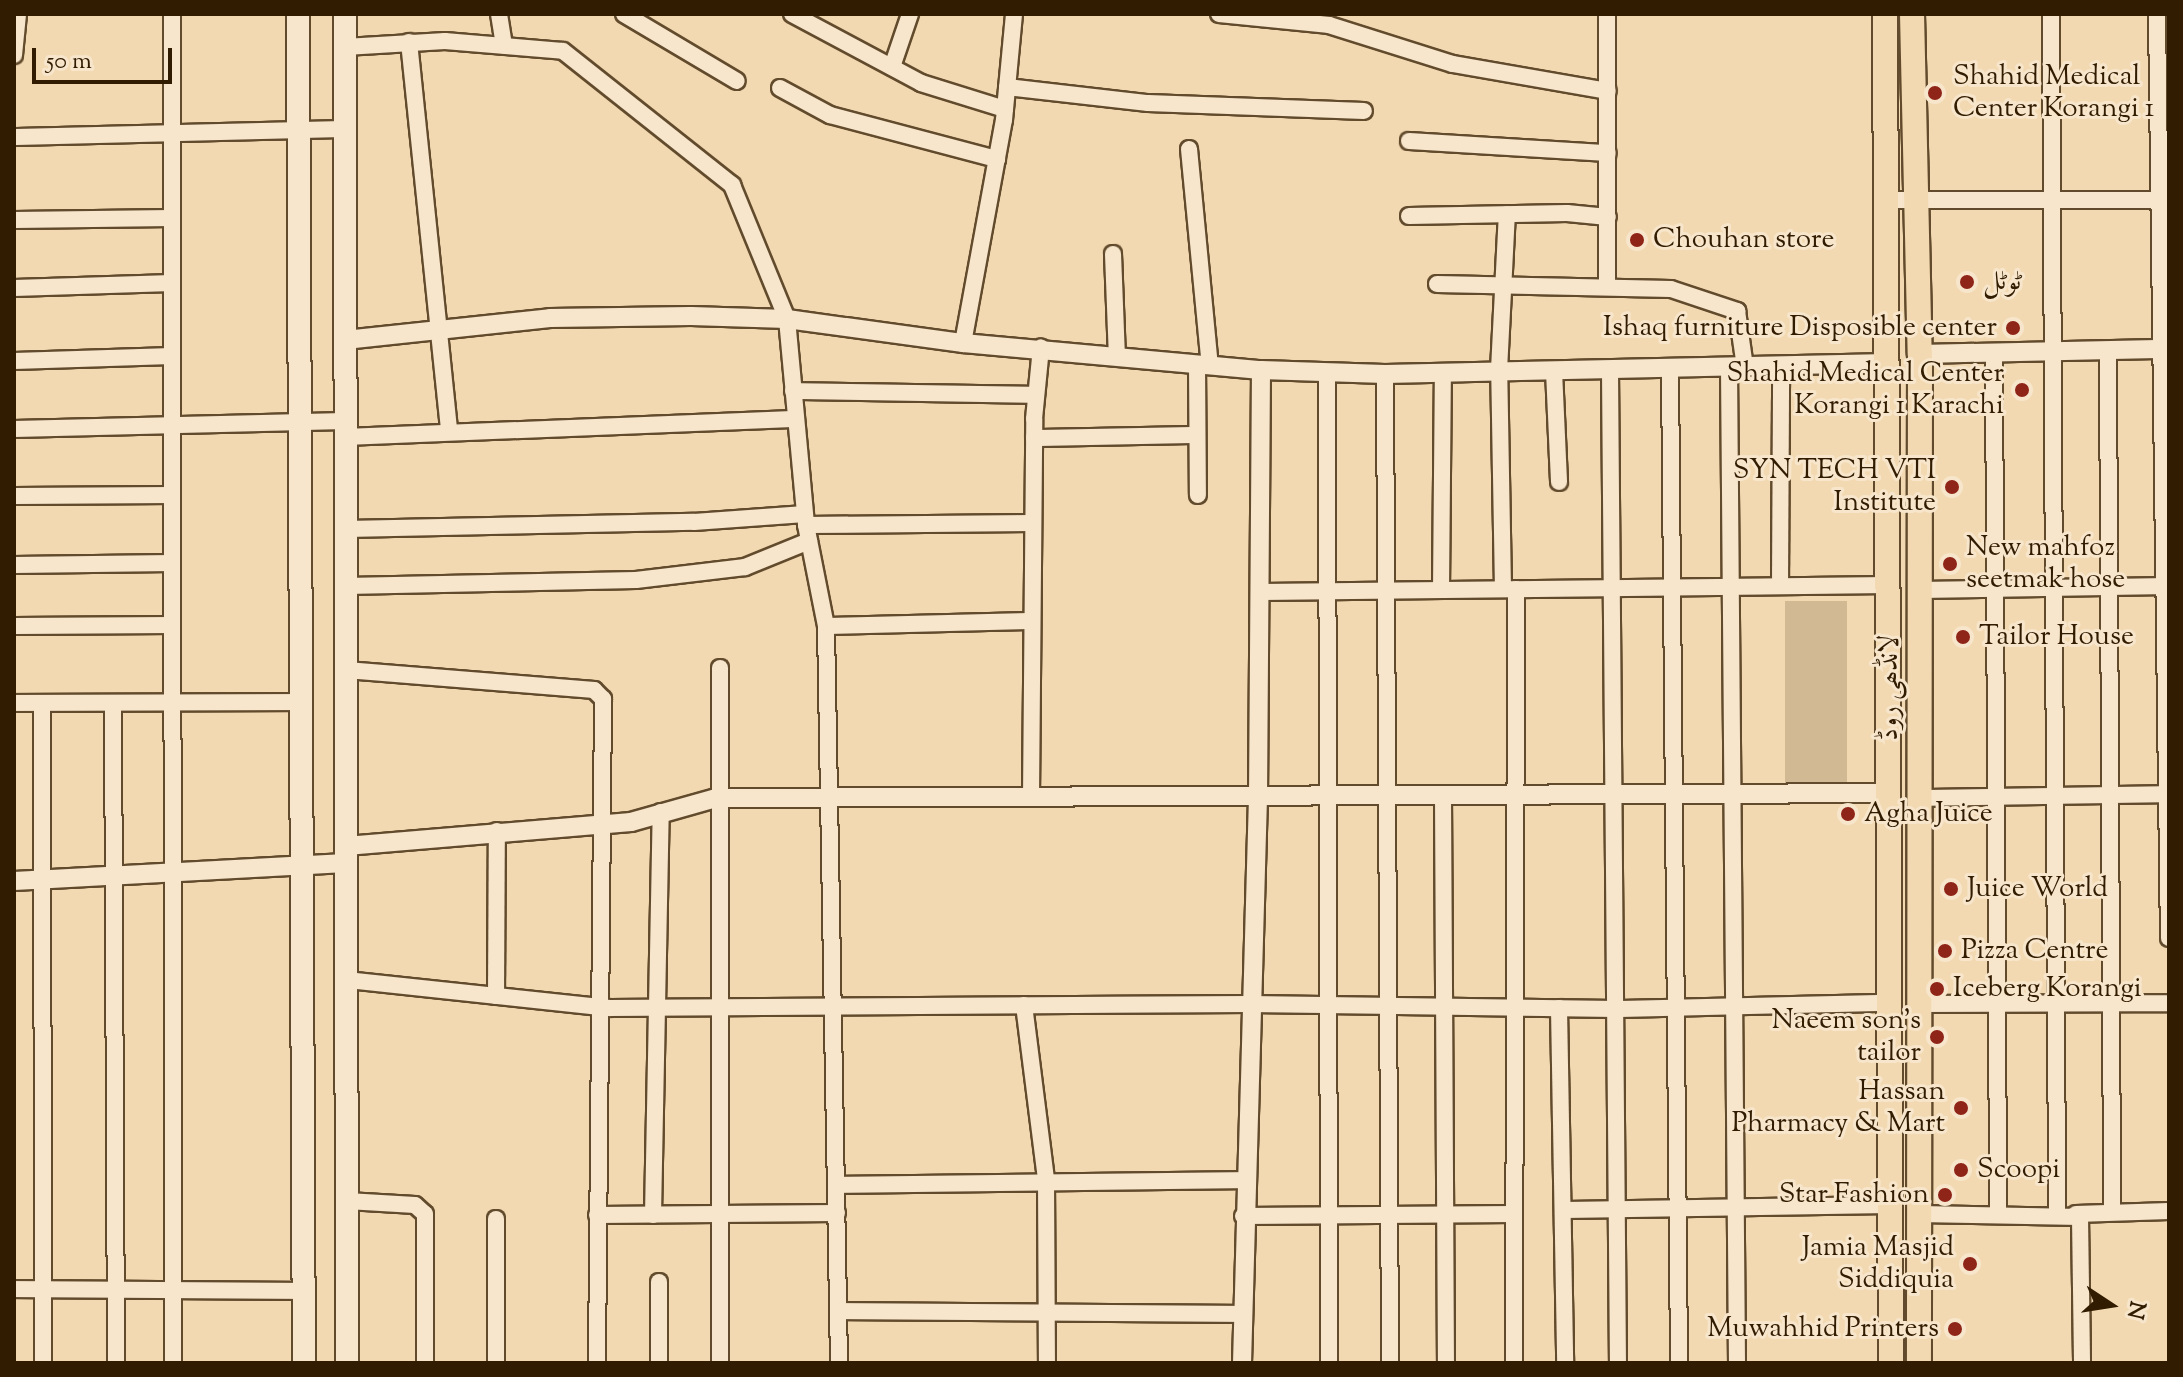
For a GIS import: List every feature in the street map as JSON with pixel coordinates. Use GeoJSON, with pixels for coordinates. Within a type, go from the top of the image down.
{"type":"FeatureCollection","features":[{"type":"Feature","properties":{"kind":"main road"},"geometry":{"type":"LineString","coordinates":[[298,14],[304,1363]]}},
{"type":"Feature","properties":{"kind":"main road"},"geometry":{"type":"LineString","coordinates":[[345,14],[347,1363]]}},
{"type":"Feature","properties":{"kind":"main road","name":"لانڈھی روڈ"},"geometry":{"type":"LineString","coordinates":[[1885,14],[1891,1363]]}},
{"type":"Feature","properties":{"kind":"main road","name":"لانڈھی روڈ"},"geometry":{"type":"LineString","coordinates":[[1912,14],[1920,354],[1919,1363]]}},
{"type":"Feature","properties":{"kind":"street"},"geometry":{"type":"LineString","coordinates":[[14,55],[18,14]]}},
{"type":"Feature","properties":{"kind":"street"},"geometry":{"type":"LineString","coordinates":[[172,14],[173,1363]]}},
{"type":"Feature","properties":{"kind":"street"},"geometry":{"type":"LineString","coordinates":[[499,14],[504,46]]}},
{"type":"Feature","properties":{"kind":"street"},"geometry":{"type":"LineString","coordinates":[[624,14],[737,81]]}},
{"type":"Feature","properties":{"kind":"street"},"geometry":{"type":"LineString","coordinates":[[792,14],[956,98],[1005,109]]}},
{"type":"Feature","properties":{"kind":"street"},"geometry":{"type":"LineString","coordinates":[[892,67],[910,14]]}},
{"type":"Feature","properties":{"kind":"street"},"geometry":{"type":"LineString","coordinates":[[963,343],[1005,109],[1014,14]]}},
{"type":"Feature","properties":{"kind":"street"},"geometry":{"type":"LineString","coordinates":[[1219,14],[1330,19],[1453,64],[1608,91]]}},
{"type":"Feature","properties":{"kind":"street"},"geometry":{"type":"LineString","coordinates":[[1607,14],[1607,286]]}},
{"type":"Feature","properties":{"kind":"street"},"geometry":{"type":"LineString","coordinates":[[2051,14],[2057,1213]]}},
{"type":"Feature","properties":{"kind":"street"},"geometry":{"type":"LineString","coordinates":[[2157,14],[2165,349],[2169,938]]}},
{"type":"Feature","properties":{"kind":"street"},"geometry":{"type":"LineString","coordinates":[[345,47],[409,42],[563,51],[732,185],[787,319],[793,419],[807,527],[826,626],[833,796],[839,1363]]}},
{"type":"Feature","properties":{"kind":"street"},"geometry":{"type":"LineString","coordinates":[[409,42],[420,181],[442,332],[449,429]]}},
{"type":"Feature","properties":{"kind":"street"},"geometry":{"type":"LineString","coordinates":[[1007,87],[1148,103],[1364,111]]}},
{"type":"Feature","properties":{"kind":"street"},"geometry":{"type":"LineString","coordinates":[[780,88],[830,115],[997,159]]}},
{"type":"Feature","properties":{"kind":"street"},"geometry":{"type":"LineString","coordinates":[[14,137],[345,129]]}},
{"type":"Feature","properties":{"kind":"street"},"geometry":{"type":"LineString","coordinates":[[1409,141],[1608,153]]}},
{"type":"Feature","properties":{"kind":"street"},"geometry":{"type":"LineString","coordinates":[[1189,149],[1204,365],[1197,435],[1198,495]]}},
{"type":"Feature","properties":{"kind":"street"},"geometry":{"type":"LineString","coordinates":[[1886,200],[2162,200]]}},
{"type":"Feature","properties":{"kind":"street"},"geometry":{"type":"LineString","coordinates":[[1409,216],[1507,214],[1608,217]]}},
{"type":"Feature","properties":{"kind":"street"},"geometry":{"type":"LineString","coordinates":[[1507,214],[1499,370],[1515,796],[1514,1363]]}},
{"type":"Feature","properties":{"kind":"street"},"geometry":{"type":"LineString","coordinates":[[14,220],[172,218]]}},
{"type":"Feature","properties":{"kind":"street"},"geometry":{"type":"LineString","coordinates":[[1113,254],[1117,357]]}},
{"type":"Feature","properties":{"kind":"street"},"geometry":{"type":"LineString","coordinates":[[14,288],[172,283]]}},
{"type":"Feature","properties":{"kind":"street"},"geometry":{"type":"LineString","coordinates":[[1437,284],[1671,289],[1737,311],[1731,586],[1737,1363]]}},
{"type":"Feature","properties":{"kind":"street"},"geometry":{"type":"LineString","coordinates":[[345,340],[550,318],[787,319],[963,343],[1041,347],[1261,370],[1385,374],[1888,363]]}},
{"type":"Feature","properties":{"kind":"street"},"geometry":{"type":"LineString","coordinates":[[1031,797],[1032,523],[1036,395],[1041,347]]}},
{"type":"Feature","properties":{"kind":"street"},"geometry":{"type":"LineString","coordinates":[[1920,354],[2165,349]]}},
{"type":"Feature","properties":{"kind":"street"},"geometry":{"type":"LineString","coordinates":[[2108,350],[2106,587],[2112,1212]]}},
{"type":"Feature","properties":{"kind":"street"},"geometry":{"type":"LineString","coordinates":[[1994,352],[1998,1212]]}},
{"type":"Feature","properties":{"kind":"street"},"geometry":{"type":"LineString","coordinates":[[14,361],[172,356]]}},
{"type":"Feature","properties":{"kind":"street"},"geometry":{"type":"LineString","coordinates":[[1780,585],[1781,366]]}},
{"type":"Feature","properties":{"kind":"street"},"geometry":{"type":"LineString","coordinates":[[1242,1363],[1243,1216],[1258,799],[1261,370]]}},
{"type":"Feature","properties":{"kind":"street"},"geometry":{"type":"LineString","coordinates":[[1670,370],[1675,794],[1674,1208],[1679,1363]]}},
{"type":"Feature","properties":{"kind":"street"},"geometry":{"type":"LineString","coordinates":[[1554,371],[1559,482]]}},
{"type":"Feature","properties":{"kind":"street"},"geometry":{"type":"LineString","coordinates":[[1610,371],[1618,1363]]}},
{"type":"Feature","properties":{"kind":"street"},"geometry":{"type":"LineString","coordinates":[[1327,372],[1325,591],[1329,1363]]}},
{"type":"Feature","properties":{"kind":"street"},"geometry":{"type":"LineString","coordinates":[[1441,590],[1443,372]]}},
{"type":"Feature","properties":{"kind":"street"},"geometry":{"type":"LineString","coordinates":[[1385,374],[1390,1363]]}},
{"type":"Feature","properties":{"kind":"street"},"geometry":{"type":"LineString","coordinates":[[793,391],[1036,395]]}},
{"type":"Feature","properties":{"kind":"street"},"geometry":{"type":"LineString","coordinates":[[14,429],[300,421],[345,429],[449,429],[793,419]]}},
{"type":"Feature","properties":{"kind":"street"},"geometry":{"type":"LineString","coordinates":[[1034,438],[1197,435]]}},
{"type":"Feature","properties":{"kind":"street"},"geometry":{"type":"LineString","coordinates":[[14,496],[172,495]]}},
{"type":"Feature","properties":{"kind":"street"},"geometry":{"type":"LineString","coordinates":[[346,529],[694,522],[807,527],[1032,523]]}},
{"type":"Feature","properties":{"kind":"street"},"geometry":{"type":"LineString","coordinates":[[346,586],[664,577],[765,562],[807,527]]}},
{"type":"Feature","properties":{"kind":"street"},"geometry":{"type":"LineString","coordinates":[[14,565],[172,563]]}},
{"type":"Feature","properties":{"kind":"street"},"geometry":{"type":"LineString","coordinates":[[1261,592],[1889,585]]}},
{"type":"Feature","properties":{"kind":"street"},"geometry":{"type":"LineString","coordinates":[[1920,590],[2166,586]]}},
{"type":"Feature","properties":{"kind":"street"},"geometry":{"type":"LineString","coordinates":[[826,626],[1031,621]]}},
{"type":"Feature","properties":{"kind":"street"},"geometry":{"type":"LineString","coordinates":[[14,626],[172,625]]}},
{"type":"Feature","properties":{"kind":"street"},"geometry":{"type":"LineString","coordinates":[[720,668],[716,798],[720,1363]]}},
{"type":"Feature","properties":{"kind":"street"},"geometry":{"type":"LineString","coordinates":[[346,670],[600,692],[597,1363]]}},
{"type":"Feature","properties":{"kind":"street"},"geometry":{"type":"LineString","coordinates":[[14,703],[301,702]]}},
{"type":"Feature","properties":{"kind":"street"},"geometry":{"type":"LineString","coordinates":[[42,703],[43,1363]]}},
{"type":"Feature","properties":{"kind":"street"},"geometry":{"type":"LineString","coordinates":[[113,703],[116,1363]]}},
{"type":"Feature","properties":{"kind":"street"},"geometry":{"type":"LineString","coordinates":[[14,881],[302,866],[346,855],[497,831],[631,822],[716,798],[1327,799],[1887,793]]}},
{"type":"Feature","properties":{"kind":"street"},"geometry":{"type":"LineString","coordinates":[[1919,798],[2168,794]]}},
{"type":"Feature","properties":{"kind":"street"},"geometry":{"type":"LineString","coordinates":[[1443,796],[1446,1363]]}},
{"type":"Feature","properties":{"kind":"street"},"geometry":{"type":"LineString","coordinates":[[653,1215],[654,1007],[661,812]]}},
{"type":"Feature","properties":{"kind":"street"},"geometry":{"type":"LineString","coordinates":[[496,996],[497,831]]}},
{"type":"Feature","properties":{"kind":"street"},"geometry":{"type":"LineString","coordinates":[[347,980],[598,1006],[654,1007],[1250,1004],[1616,1009],[1889,1003]]}},
{"type":"Feature","properties":{"kind":"street"},"geometry":{"type":"LineString","coordinates":[[1919,1004],[2169,1003]]}},
{"type":"Feature","properties":{"kind":"street"},"geometry":{"type":"LineString","coordinates":[[1024,1005],[1046,1180],[1047,1363]]}},
{"type":"Feature","properties":{"kind":"street"},"geometry":{"type":"LineString","coordinates":[[1559,1008],[1565,1210],[1565,1363]]}},
{"type":"Feature","properties":{"kind":"street"},"geometry":{"type":"LineString","coordinates":[[837,1185],[1046,1180],[1245,1180]]}},
{"type":"Feature","properties":{"kind":"street"},"geometry":{"type":"LineString","coordinates":[[347,1201],[415,1205],[425,1214],[425,1363]]}},
{"type":"Feature","properties":{"kind":"street"},"geometry":{"type":"LineString","coordinates":[[1565,1210],[1890,1205]]}},
{"type":"Feature","properties":{"kind":"street"},"geometry":{"type":"LineString","coordinates":[[1919,1214],[2169,1211]]}},
{"type":"Feature","properties":{"kind":"street"},"geometry":{"type":"LineString","coordinates":[[597,1215],[837,1213]]}},
{"type":"Feature","properties":{"kind":"street"},"geometry":{"type":"LineString","coordinates":[[1243,1216],[1514,1214]]}},
{"type":"Feature","properties":{"kind":"street"},"geometry":{"type":"LineString","coordinates":[[2076,1214],[2082,1221],[2082,1363]]}},
{"type":"Feature","properties":{"kind":"street"},"geometry":{"type":"LineString","coordinates":[[496,1219],[496,1363]]}},
{"type":"Feature","properties":{"kind":"street"},"geometry":{"type":"LineString","coordinates":[[659,1282],[659,1363]]}},
{"type":"Feature","properties":{"kind":"street"},"geometry":{"type":"LineString","coordinates":[[14,1289],[304,1291]]}},
{"type":"Feature","properties":{"kind":"street"},"geometry":{"type":"LineString","coordinates":[[838,1311],[1243,1314]]}},
{"type":"Feature","properties":{"kind":"shaded area"},"geometry":{"type":"Polygon","coordinates":[[[1785,601],[1847,601],[1847,786],[1785,786],[1785,601]]]}},
{"type":"Feature","properties":{"kind":"place","name":"Shahid Medical Center Korangi 1"},"geometry":{"type":"Point","coordinates":[1935,93]}},
{"type":"Feature","properties":{"kind":"place","name":"Chouhan store"},"geometry":{"type":"Point","coordinates":[1637,240]}},
{"type":"Feature","properties":{"kind":"place","name":"ٹوٹل"},"geometry":{"type":"Point","coordinates":[1967,282]}},
{"type":"Feature","properties":{"kind":"place","name":"Ishaq furniture Disposible center"},"geometry":{"type":"Point","coordinates":[2013,328]}},
{"type":"Feature","properties":{"kind":"place","name":"Shahid Medical Center Korangi 1 Karachi"},"geometry":{"type":"Point","coordinates":[2022,390]}},
{"type":"Feature","properties":{"kind":"place","name":"SYN TECH VTI Institute"},"geometry":{"type":"Point","coordinates":[1952,487]}},
{"type":"Feature","properties":{"kind":"place","name":"New mahfoz seetmak hose"},"geometry":{"type":"Point","coordinates":[1950,564]}},
{"type":"Feature","properties":{"kind":"place","name":"Tailor House"},"geometry":{"type":"Point","coordinates":[1963,637]}},
{"type":"Feature","properties":{"kind":"place","name":"Agha Juice"},"geometry":{"type":"Point","coordinates":[1848,814]}},
{"type":"Feature","properties":{"kind":"place","name":"Juice World"},"geometry":{"type":"Point","coordinates":[1951,889]}},
{"type":"Feature","properties":{"kind":"place","name":"Pizza Centre"},"geometry":{"type":"Point","coordinates":[1945,951]}},
{"type":"Feature","properties":{"kind":"place","name":"Iceberg Korangi"},"geometry":{"type":"Point","coordinates":[1937,989]}},
{"type":"Feature","properties":{"kind":"place","name":"Naeem son’s tailor"},"geometry":{"type":"Point","coordinates":[1937,1037]}},
{"type":"Feature","properties":{"kind":"place","name":"Hassan Pharmacy & Mart"},"geometry":{"type":"Point","coordinates":[1961,1108]}},
{"type":"Feature","properties":{"kind":"place","name":"Scoopi"},"geometry":{"type":"Point","coordinates":[1961,1170]}},
{"type":"Feature","properties":{"kind":"place","name":"Star Fashion"},"geometry":{"type":"Point","coordinates":[1945,1195]}},
{"type":"Feature","properties":{"kind":"place","name":"Jamia Masjid Siddiquia"},"geometry":{"type":"Point","coordinates":[1970,1264]}},
{"type":"Feature","properties":{"kind":"place","name":"Muwahhid Printers"},"geometry":{"type":"Point","coordinates":[1955,1329]}}]}
